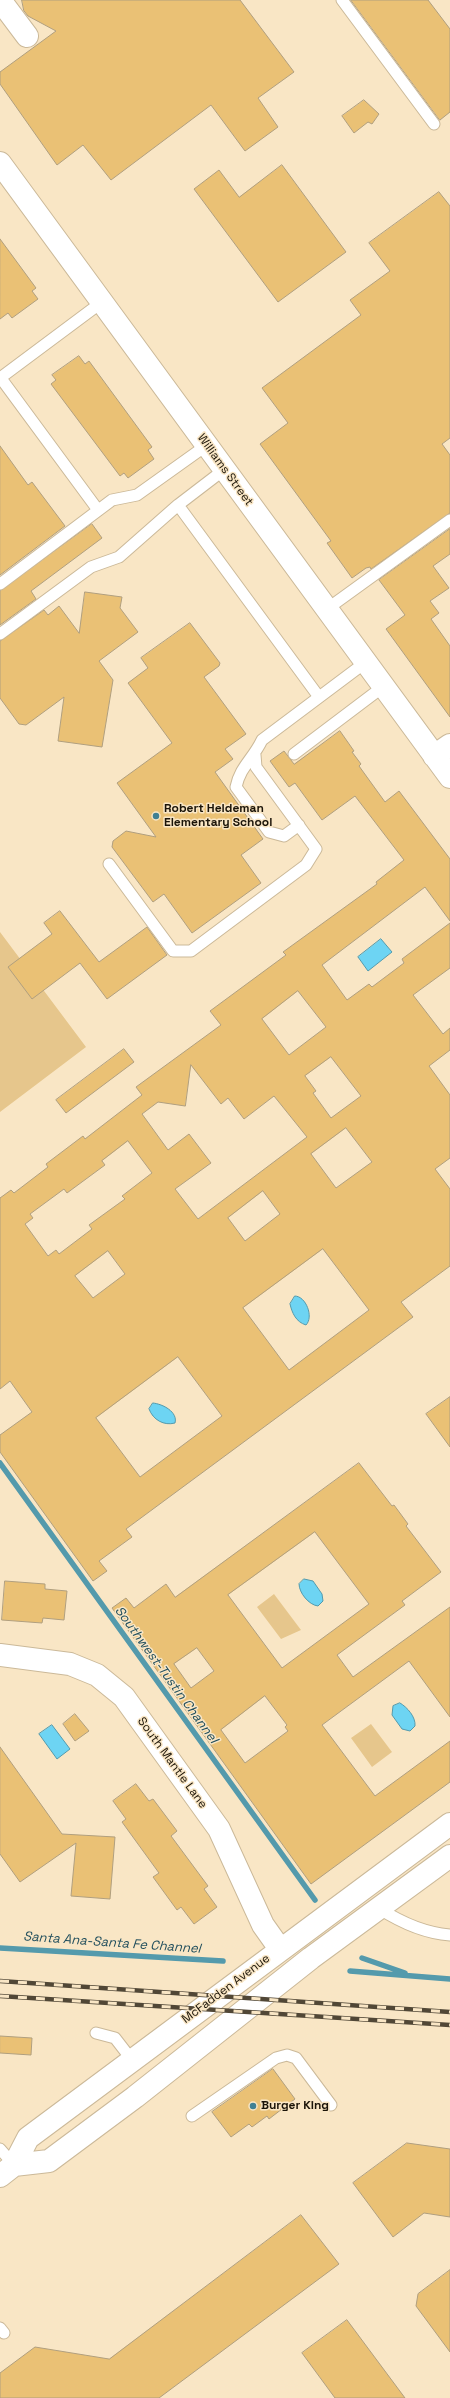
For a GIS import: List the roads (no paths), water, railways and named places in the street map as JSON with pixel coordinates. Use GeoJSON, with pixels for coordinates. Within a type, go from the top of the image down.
{"type":"FeatureCollection","features":[{"type":"Feature","properties":{"kind":"street"},"geometry":{"type":"LineString","coordinates":[[0,0],[27,36]]}},
{"type":"Feature","properties":{"kind":"street","name":"Williams Street"},"geometry":{"type":"LineString","coordinates":[[0,163],[384,686],[442,751],[450,778]]}},
{"type":"Feature","properties":{"kind":"street","name":"South Mantle Lane"},"geometry":{"type":"LineString","coordinates":[[0,1654],[70,1664],[97,1675],[124,1697],[219,1829],[260,1919],[280,1949]]}},
{"type":"Feature","properties":{"kind":"street","name":"McFadden Avenue"},"geometry":{"type":"LineString","coordinates":[[5,2163],[28,2138],[450,1824]]}},
{"type":"Feature","properties":{"kind":"street","name":"McFadden Avenue"},"geometry":{"type":"LineString","coordinates":[[5,2163],[49,2161],[135,2097],[311,1958],[380,1909],[450,1856]]}},
{"type":"Feature","properties":{"kind":"lane"},"geometry":{"type":"LineString","coordinates":[[342,0],[434,124]]}},
{"type":"Feature","properties":{"kind":"lane"},"geometry":{"type":"LineString","coordinates":[[98,510],[0,378],[102,302]]}},
{"type":"Feature","properties":{"kind":"lane"},"geometry":{"type":"LineString","coordinates":[[0,584],[112,500],[137,495],[207,445]]}},
{"type":"Feature","properties":{"kind":"lane"},"geometry":{"type":"LineString","coordinates":[[0,634],[91,567],[119,557],[178,505],[225,469]]}},
{"type":"Feature","properties":{"kind":"lane"},"geometry":{"type":"LineString","coordinates":[[178,505],[319,697]]}},
{"type":"Feature","properties":{"kind":"lane"},"geometry":{"type":"LineString","coordinates":[[327,608],[450,520]]}},
{"type":"Feature","properties":{"kind":"lane"},"geometry":{"type":"LineString","coordinates":[[299,825],[284,836],[269,832],[236,787],[239,773],[255,755],[262,740],[366,662]]}},
{"type":"Feature","properties":{"kind":"lane"},"geometry":{"type":"LineString","coordinates":[[294,754],[384,686]]}},
{"type":"Feature","properties":{"kind":"lane"},"geometry":{"type":"LineString","coordinates":[[109,864],[173,952],[191,951],[306,865],[316,849],[256,767],[255,755]]}},
{"type":"Feature","properties":{"kind":"lane"},"geometry":{"type":"LineString","coordinates":[[380,1909],[402,1924],[438,1934],[450,1934]]}},
{"type":"Feature","properties":{"kind":"lane"},"geometry":{"type":"LineString","coordinates":[[96,2033],[115,2038],[132,2060]]}},
{"type":"Feature","properties":{"kind":"lane"},"geometry":{"type":"LineString","coordinates":[[192,2116],[276,2058],[286,2055],[296,2058],[331,2105]]}},
{"type":"Feature","properties":{"kind":"water"},"geometry":{"type":"Polygon","coordinates":[[[381,939],[392,952],[368,971],[358,957],[381,939]]]}},
{"type":"Feature","properties":{"kind":"water"},"geometry":{"type":"Polygon","coordinates":[[[295,1296],[302,1299],[308,1308],[309,1317],[306,1325],[295,1317],[292,1311],[290,1304],[295,1296]]]}},
{"type":"Feature","properties":{"kind":"water"},"geometry":{"type":"Polygon","coordinates":[[[153,1403],[169,1409],[174,1415],[175,1423],[167,1424],[156,1419],[149,1409],[153,1403]]]}},
{"type":"Feature","properties":{"kind":"water"},"geometry":{"type":"Polygon","coordinates":[[[304,1579],[313,1581],[322,1594],[323,1601],[318,1606],[308,1601],[303,1595],[299,1584],[304,1579]]]}},
{"type":"Feature","properties":{"kind":"water"},"geometry":{"type":"Polygon","coordinates":[[[400,1703],[413,1716],[415,1726],[410,1731],[402,1729],[392,1715],[393,1706],[400,1703]]]}},
{"type":"Feature","properties":{"kind":"water"},"geometry":{"type":"Polygon","coordinates":[[[52,1725],[70,1749],[57,1759],[39,1734],[52,1725]]]}},
{"type":"Feature","properties":{"kind":"waterway","name":"Southwest-Tustin Channel"},"geometry":{"type":"LineString","coordinates":[[0,1463],[315,1900]]}},
{"type":"Feature","properties":{"kind":"waterway","name":"Santa Ana-Santa Fe Channel"},"geometry":{"type":"LineString","coordinates":[[0,1948],[223,1961]]}},
{"type":"Feature","properties":{"kind":"waterway"},"geometry":{"type":"LineString","coordinates":[[362,1958],[405,1973]]}},
{"type":"Feature","properties":{"kind":"waterway","name":"Santa Ana-Santa Fe Channel"},"geometry":{"type":"LineString","coordinates":[[350,1971],[450,1979]]}},
{"type":"Feature","properties":{"kind":"railway"},"geometry":{"type":"LineString","coordinates":[[0,1981],[450,2012]]}},
{"type":"Feature","properties":{"kind":"railway"},"geometry":{"type":"LineString","coordinates":[[0,1996],[450,2025]]}},
{"type":"Feature","properties":{"kind":"place","name":"Robert Heideman Elementary School"},"geometry":{"type":"Point","coordinates":[156,816]}},
{"type":"Feature","properties":{"kind":"place","name":"Burger King"},"geometry":{"type":"Point","coordinates":[253,2106]}}]}
